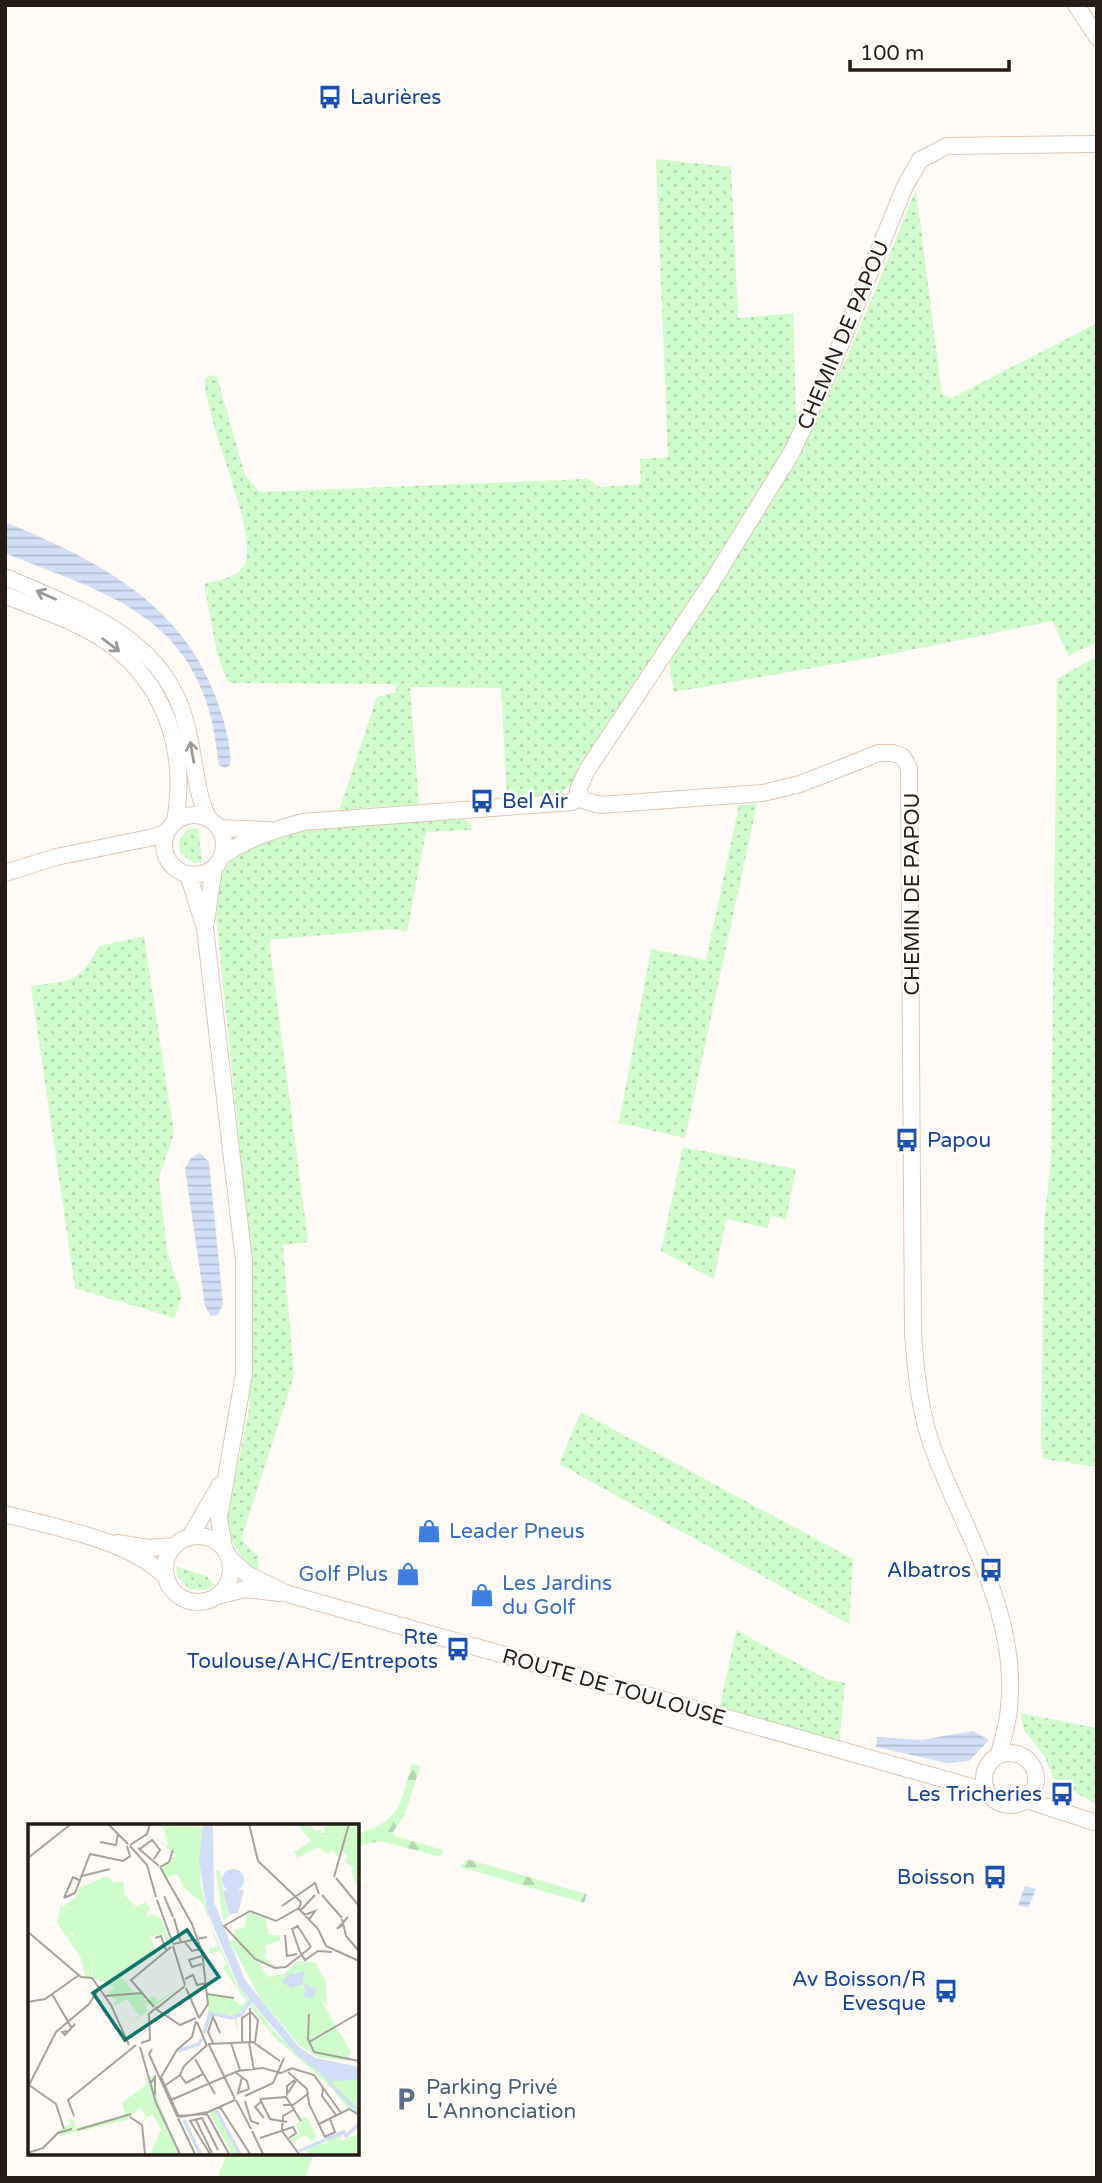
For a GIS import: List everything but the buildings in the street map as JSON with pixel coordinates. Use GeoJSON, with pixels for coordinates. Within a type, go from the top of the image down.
{"type":"FeatureCollection","features":[{"type":"Feature","properties":{"kind":"main road"},"geometry":{"type":"LineString","coordinates":[[1076,5],[1097,37]]}},
{"type":"Feature","properties":{"kind":"main road","name":"CHEMIN DE PAPOU"},"geometry":{"type":"LineString","coordinates":[[1019,1754],[1009,1709],[1007,1648],[997,1603],[935,1453],[918,1384],[912,1303],[909,768],[903,757],[885,752],[788,788],[763,793],[600,805],[580,796],[579,785],[712,582],[792,452],[830,370],[905,186],[920,160],[928,153],[963,144],[1062,147],[1097,144]]}},
{"type":"Feature","properties":{"kind":"main road"},"geometry":{"type":"LineString","coordinates":[[5,577],[109,625],[136,644],[160,669],[175,693],[186,722],[198,797],[224,842],[205,928]]}},
{"type":"Feature","properties":{"kind":"main road"},"geometry":{"type":"LineString","coordinates":[[5,595],[101,638],[127,657],[148,680],[171,723],[177,757],[180,794],[164,851]]}},
{"type":"Feature","properties":{"kind":"main road"},"geometry":{"type":"LineString","coordinates":[[142,840],[164,851],[170,864],[188,874],[202,874],[236,846],[303,822],[560,804],[572,802],[580,796]]}},
{"type":"Feature","properties":{"kind":"main road"},"geometry":{"type":"LineString","coordinates":[[5,873],[56,857],[142,840],[195,814],[213,823],[275,830]]}},
{"type":"Feature","properties":{"kind":"main road"},"geometry":{"type":"LineString","coordinates":[[111,1543],[156,1567],[173,1590],[184,1599],[197,1602],[217,1596],[229,1579],[227,1553],[219,1518],[224,1476],[244,1374],[246,1299],[205,928],[188,874]]}},
{"type":"Feature","properties":{"kind":"main road"},"geometry":{"type":"LineString","coordinates":[[190,1537],[224,1476]]}},
{"type":"Feature","properties":{"kind":"main road"},"geometry":{"type":"LineString","coordinates":[[5,1514],[111,1543],[149,1548],[174,1546],[190,1537],[209,1537],[227,1553]]}},
{"type":"Feature","properties":{"kind":"main road"},"geometry":{"type":"LineString","coordinates":[[166,1577],[167,1557],[174,1546]]}},
{"type":"Feature","properties":{"kind":"main road","name":"ROUTE DE TOULOUSE"},"geometry":{"type":"LineString","coordinates":[[227,1553],[247,1574],[288,1594]]}},
{"type":"Feature","properties":{"kind":"main road","name":"ROUTE DE TOULOUSE"},"geometry":{"type":"LineString","coordinates":[[217,1596],[245,1589],[288,1594],[986,1791]]}},
{"type":"Feature","properties":{"kind":"main road","name":"CHEMIN DE PAPOU"},"geometry":{"type":"LineString","coordinates":[[999,1755],[1009,1709]]}},
{"type":"Feature","properties":{"kind":"main road"},"geometry":{"type":"LineString","coordinates":[[1037,1779],[1034,1791],[1026,1800],[1014,1805],[1002,1805],[986,1791],[985,1770],[999,1755],[1019,1754],[1034,1768],[1037,1779],[1066,1811]]}},
{"type":"Feature","properties":{"kind":"main road","name":"ROUTE DE TOULOUSE"},"geometry":{"type":"LineString","coordinates":[[940,1777],[985,1770]]}},
{"type":"Feature","properties":{"kind":"main road"},"geometry":{"type":"LineString","coordinates":[[1026,1800],[1097,1823]]}},
{"type":"Feature","properties":{"kind":"green space"},"geometry":{"type":"Polygon","coordinates":[[[656,159],[731,167],[738,318],[793,313],[796,413],[803,410],[787,449],[753,508],[572,783],[560,794],[546,799],[510,801],[507,798],[501,688],[410,687],[419,804],[339,810],[377,697],[395,692],[397,687],[391,684],[228,683],[217,653],[204,584],[236,574],[243,567],[247,552],[239,505],[212,420],[205,378],[210,375],[217,377],[245,475],[260,492],[588,479],[599,487],[641,484],[640,459],[668,457],[656,159]]]}},
{"type":"Feature","properties":{"kind":"green space"},"geometry":{"type":"Polygon","coordinates":[[[916,190],[942,395],[952,398],[1097,323],[1097,642],[1068,656],[1053,621],[881,656],[674,692],[669,664],[761,518],[812,428],[854,340],[916,190]]]}},
{"type":"Feature","properties":{"kind":"green space"},"geometry":{"type":"Polygon","coordinates":[[[1097,656],[1097,1467],[1043,1459],[1041,1442],[1044,1227],[1051,1156],[1057,679],[1097,656]]]}},
{"type":"Feature","properties":{"kind":"green space"},"geometry":{"type":"Polygon","coordinates":[[[757,804],[685,1138],[619,1123],[651,949],[706,960],[739,805],[757,804]]]}},
{"type":"Feature","properties":{"kind":"green space"},"geometry":{"type":"Polygon","coordinates":[[[458,815],[470,823],[472,830],[426,832],[407,932],[392,929],[269,940],[308,1242],[283,1245],[294,1376],[241,1540],[258,1556],[258,1571],[237,1549],[227,1520],[249,1409],[253,1320],[250,1248],[216,916],[219,874],[241,849],[305,829],[458,815]]]}},
{"type":"Feature","properties":{"kind":"green space"},"geometry":{"type":"Polygon","coordinates":[[[198,828],[202,862],[194,863],[180,853],[179,840],[187,830],[198,828]]]}},
{"type":"Feature","properties":{"kind":"green space"},"geometry":{"type":"Polygon","coordinates":[[[144,936],[174,1134],[159,1177],[167,1252],[182,1297],[174,1318],[75,1288],[31,986],[73,978],[85,967],[99,946],[144,936]]]}},
{"type":"Feature","properties":{"kind":"green space"},"geometry":{"type":"Polygon","coordinates":[[[683,1147],[796,1169],[786,1220],[771,1215],[768,1228],[726,1219],[714,1279],[661,1251],[683,1147]]]}},
{"type":"Feature","properties":{"kind":"green space"},"geometry":{"type":"Polygon","coordinates":[[[581,1412],[853,1559],[849,1624],[559,1464],[581,1412]]]}},
{"type":"Feature","properties":{"kind":"green space"},"geometry":{"type":"Polygon","coordinates":[[[176,1566],[206,1576],[214,1584],[207,1590],[189,1589],[177,1576],[176,1566]]]}},
{"type":"Feature","properties":{"kind":"green space"},"geometry":{"type":"Polygon","coordinates":[[[736,1630],[826,1679],[845,1683],[839,1745],[719,1711],[736,1630]]]}},
{"type":"Feature","properties":{"kind":"green space"},"geometry":{"type":"Polygon","coordinates":[[[1020,1713],[1097,1728],[1097,1804],[1055,1782],[1045,1757],[1024,1730],[1020,1713]]]}},
{"type":"Feature","properties":{"kind":"green space"},"geometry":{"type":"Polygon","coordinates":[[[412,1763],[420,1767],[405,1814],[393,1832],[395,1836],[443,1850],[441,1857],[380,1841],[359,1846],[359,1833],[383,1823],[397,1809],[412,1763]]]}},
{"type":"Feature","properties":{"kind":"green space"},"geometry":{"type":"Polygon","coordinates":[[[467,1859],[587,1894],[584,1903],[460,1867],[467,1859]]]}},
{"type":"Feature","properties":{"kind":"green space"},"geometry":{"type":"Polygon","coordinates":[[[226,2155],[313,2155],[305,2178],[218,2178],[226,2155]]]}},
{"type":"Feature","properties":{"kind":"water"},"geometry":{"type":"Polygon","coordinates":[[[5,522],[102,568],[157,609],[181,635],[201,664],[224,722],[230,749],[230,765],[225,768],[219,765],[208,707],[194,673],[175,646],[153,624],[127,606],[99,591],[5,553],[5,522]]]}},
{"type":"Feature","properties":{"kind":"water"},"geometry":{"type":"Polygon","coordinates":[[[200,1153],[209,1162],[223,1304],[218,1315],[211,1316],[205,1306],[185,1168],[191,1158],[200,1153]]]}},
{"type":"Feature","properties":{"kind":"water"},"geometry":{"type":"Polygon","coordinates":[[[973,1731],[989,1740],[969,1761],[947,1763],[876,1747],[877,1737],[921,1740],[973,1731]]]}},
{"type":"Feature","properties":{"kind":"water"},"geometry":{"type":"Polygon","coordinates":[[[1025,1886],[1036,1889],[1028,1908],[1018,1905],[1025,1886]]]}},
{"type":"Feature","properties":{"kind":"place","name":"Laurières"},"geometry":{"type":"Point","coordinates":[330,97]}},
{"type":"Feature","properties":{"kind":"place","name":"Bel Air"},"geometry":{"type":"Point","coordinates":[482,801]}},
{"type":"Feature","properties":{"kind":"place","name":"Papou"},"geometry":{"type":"Point","coordinates":[907,1140]}},
{"type":"Feature","properties":{"kind":"place","name":"Leader Pneus"},"geometry":{"type":"Point","coordinates":[429,1531]}},
{"type":"Feature","properties":{"kind":"place","name":"Albatros"},"geometry":{"type":"Point","coordinates":[991,1570]}},
{"type":"Feature","properties":{"kind":"place","name":"Golf Plus"},"geometry":{"type":"Point","coordinates":[408,1574]}},
{"type":"Feature","properties":{"kind":"place","name":"Les Jardins du Golf"},"geometry":{"type":"Point","coordinates":[482,1595]}},
{"type":"Feature","properties":{"kind":"place","name":"Rte Toulouse/AHC/Entrepots"},"geometry":{"type":"Point","coordinates":[458,1649]}},
{"type":"Feature","properties":{"kind":"place","name":"Les Tricheries"},"geometry":{"type":"Point","coordinates":[1062,1794]}},
{"type":"Feature","properties":{"kind":"place","name":"Boisson"},"geometry":{"type":"Point","coordinates":[995,1877]}},
{"type":"Feature","properties":{"kind":"place","name":"Av Boisson/R Evesque"},"geometry":{"type":"Point","coordinates":[946,1991]}},
{"type":"Feature","properties":{"kind":"place","name":"Parking Privé L'Annonciation"},"geometry":{"type":"Point","coordinates":[406,2099]}}]}
